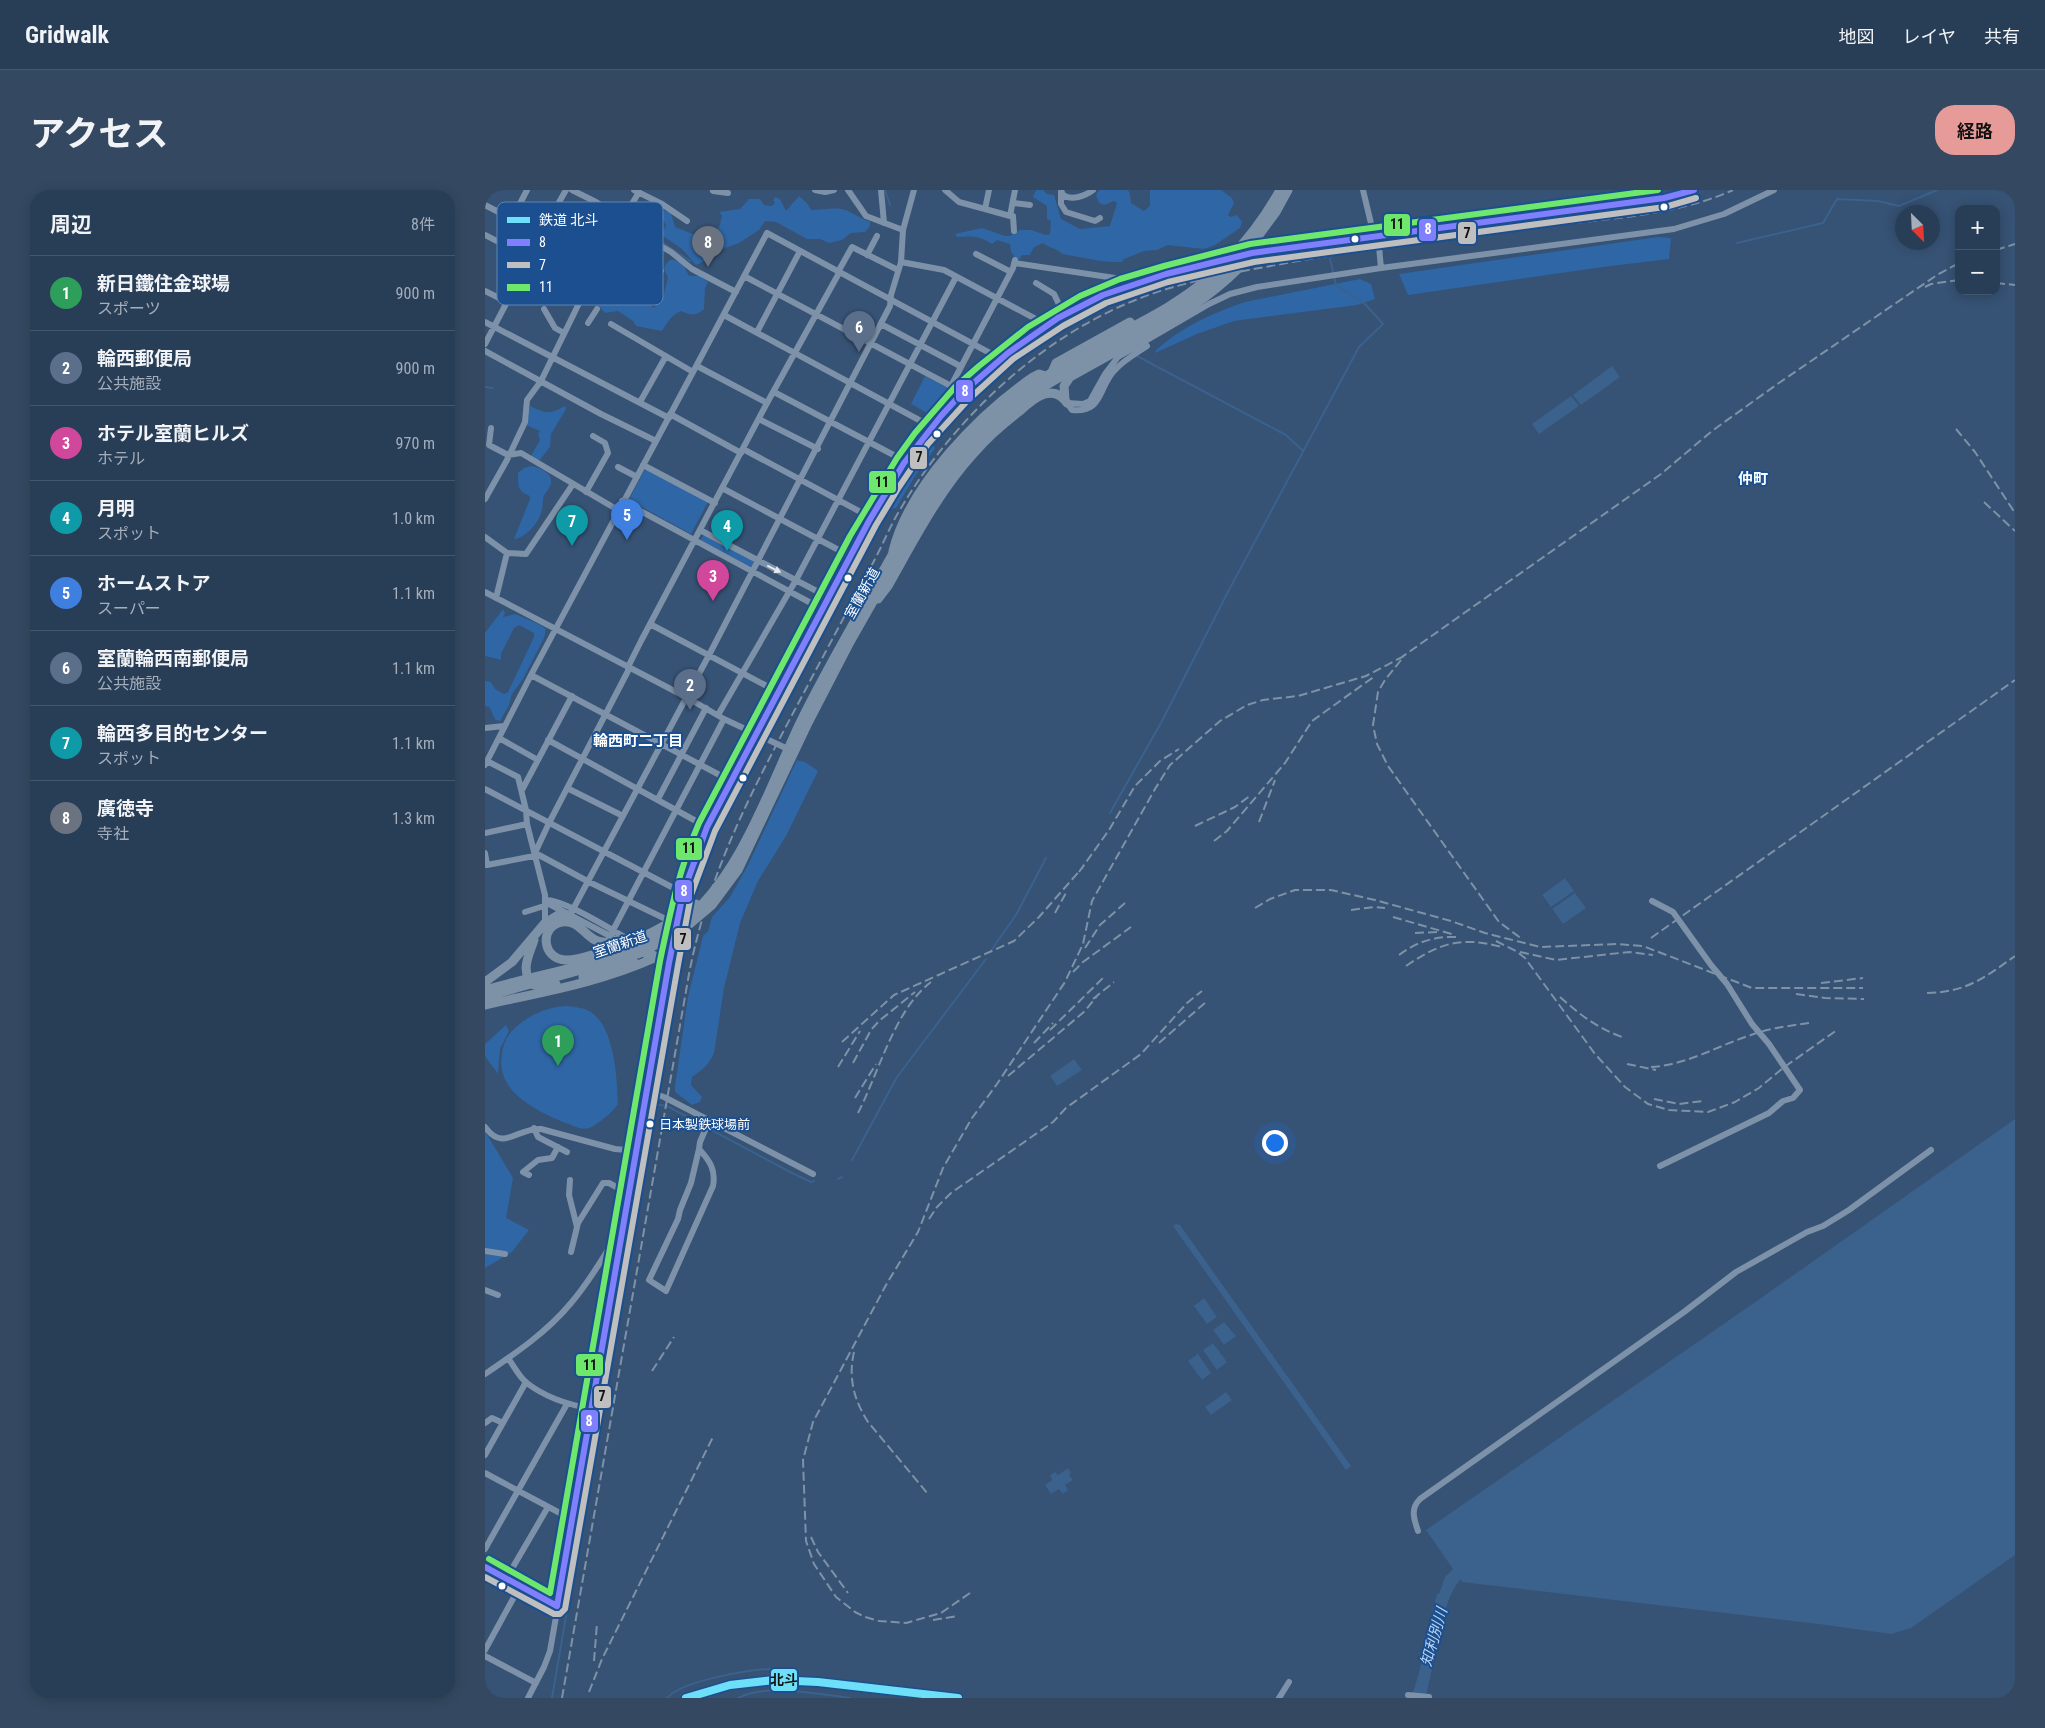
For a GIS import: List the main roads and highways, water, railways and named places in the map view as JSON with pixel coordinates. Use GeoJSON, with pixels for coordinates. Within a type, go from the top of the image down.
{"type":"FeatureCollection","features":[{"type":"Feature","properties":{"kind":"highway"},"geometry":{"type":"LineString","coordinates":[[1051,377],[1057,363],[1185,289],[1226,255],[1255,220],[1276,190]]}},
{"type":"Feature","properties":{"kind":"highway","name":"室蘭新道"},"geometry":{"type":"LineString","coordinates":[[485,990],[513,990],[639,946],[663,935],[682,923],[700,908],[728,873],[821,682],[892,553],[932,487],[969,440],[988,420],[1025,390],[1206,281],[1240,248],[1257,227],[1280,190]]}},
{"type":"Feature","properties":{"kind":"highway","name":"室蘭新道"},"geometry":{"type":"LineString","coordinates":[[485,997],[616,962],[638,954],[667,941],[689,926],[712,905],[732,879],[745,855],[811,717],[867,612],[942,484],[975,443],[993,425],[1031,394],[1152,324],[1203,292],[1248,250],[1276,212],[1288,190]]}},
{"type":"Feature","properties":{"kind":"highway"},"geometry":{"type":"LineString","coordinates":[[1065,400],[1064,386],[1070,377],[1185,312],[1229,278],[1250,257],[1265,237],[1276,212]]}},
{"type":"Feature","properties":{"kind":"highway"},"geometry":{"type":"LineString","coordinates":[[892,553],[902,525],[927,482],[955,446],[997,405],[1039,374],[1053,377],[1065,400]]}},
{"type":"Feature","properties":{"kind":"highway"},"geometry":{"type":"LineString","coordinates":[[867,612],[888,586],[951,482],[975,452],[1031,401],[1048,392],[1065,400]]}},
{"type":"Feature","properties":{"kind":"highway"},"geometry":{"type":"LineString","coordinates":[[536,934],[525,963],[527,974],[535,985],[546,986],[620,967],[680,940],[694,929],[714,910],[731,889],[745,855]]}},
{"type":"Feature","properties":{"kind":"highway"},"geometry":{"type":"LineString","coordinates":[[613,935],[603,942],[597,941],[580,927],[567,921],[553,925],[547,932],[545,939],[549,952],[559,959],[573,960],[632,942],[667,925],[699,902],[728,873]]}},
{"type":"Feature","properties":{"kind":"highway"},"geometry":{"type":"LineString","coordinates":[[485,982],[512,962],[545,923],[558,915],[572,912]]}},
{"type":"Feature","properties":{"kind":"highway"},"geometry":{"type":"LineString","coordinates":[[485,1005],[513,990],[529,997],[597,980],[652,959]]}},
{"type":"Feature","properties":{"kind":"water"},"geometry":{"type":"Polygon","coordinates":[[[1612,366],[1620,377],[1581,405],[1573,395],[1612,366]]]}},
{"type":"Feature","properties":{"kind":"water"},"geometry":{"type":"Polygon","coordinates":[[[1571,396],[1579,406],[1539,434],[1532,424],[1571,396]]]}},
{"type":"Feature","properties":{"kind":"water"},"geometry":{"type":"Polygon","coordinates":[[[1565,878],[1574,891],[1551,907],[1542,895],[1565,878]]]}},
{"type":"Feature","properties":{"kind":"water"},"geometry":{"type":"Polygon","coordinates":[[[1575,893],[1586,908],[1563,924],[1552,909],[1575,893]]]}},
{"type":"Feature","properties":{"kind":"water"},"geometry":{"type":"Polygon","coordinates":[[[1074,1059],[1082,1070],[1057,1086],[1050,1076],[1074,1059]]]}},
{"type":"Feature","properties":{"kind":"water","name":"知利別川"},"geometry":{"type":"Polygon","coordinates":[[[2015,1119],[2015,1555],[1911,1628],[1891,1634],[1462,1582],[1461,1579],[1448,1602],[1443,1618],[1425,1698],[1411,1698],[1437,1594],[1439,1594],[1445,1577],[1453,1569],[1426,1530],[2015,1119]]]}},
{"type":"Feature","properties":{"kind":"water"},"geometry":{"type":"Polygon","coordinates":[[[1176,1224],[1180,1225],[1351,1466],[1346,1470],[1173,1226],[1176,1224]]]}},
{"type":"Feature","properties":{"kind":"water"},"geometry":{"type":"Polygon","coordinates":[[[1204,1298],[1217,1317],[1207,1324],[1194,1306],[1204,1298]]]}},
{"type":"Feature","properties":{"kind":"water"},"geometry":{"type":"Polygon","coordinates":[[[1224,1322],[1236,1336],[1224,1345],[1213,1330],[1224,1322]]]}},
{"type":"Feature","properties":{"kind":"water"},"geometry":{"type":"Polygon","coordinates":[[[1213,1343],[1227,1362],[1217,1370],[1203,1350],[1213,1343]]]}},
{"type":"Feature","properties":{"kind":"water"},"geometry":{"type":"Polygon","coordinates":[[[1198,1354],[1211,1373],[1202,1380],[1188,1361],[1198,1354]]]}},
{"type":"Feature","properties":{"kind":"water"},"geometry":{"type":"Polygon","coordinates":[[[1226,1392],[1232,1400],[1211,1415],[1205,1407],[1226,1392]]]}},
{"type":"Feature","properties":{"kind":"water"},"geometry":{"type":"Polygon","coordinates":[[[1068,1468],[1071,1473],[1069,1475],[1073,1480],[1065,1485],[1068,1490],[1063,1494],[1059,1489],[1051,1494],[1045,1485],[1052,1480],[1050,1475],[1055,1472],[1058,1475],[1068,1468]]]}},
{"type":"Feature","properties":{"kind":"waterway"},"geometry":{"type":"LineString","coordinates":[[885,190],[890,205]]}},
{"type":"Feature","properties":{"kind":"waterway"},"geometry":{"type":"LineString","coordinates":[[1737,243],[1823,223],[1837,199],[1878,201],[1899,206],[1937,190]]}},
{"type":"Feature","properties":{"kind":"waterway"},"geometry":{"type":"LineString","coordinates":[[663,243],[690,261]]}},
{"type":"Feature","properties":{"kind":"waterway"},"geometry":{"type":"LineString","coordinates":[[1110,813],[1162,721],[1230,588],[1359,347],[1383,324],[1365,304],[1336,285],[1330,258]]}},
{"type":"Feature","properties":{"kind":"waterway"},"geometry":{"type":"LineString","coordinates":[[1137,356],[1286,435],[1303,451]]}},
{"type":"Feature","properties":{"kind":"waterway"},"geometry":{"type":"LineString","coordinates":[[485,387],[493,388]]}},
{"type":"Feature","properties":{"kind":"waterway"},"geometry":{"type":"LineString","coordinates":[[768,732],[810,652]]}},
{"type":"Feature","properties":{"kind":"waterway"},"geometry":{"type":"LineString","coordinates":[[692,903],[704,863],[764,741]]}},
{"type":"Feature","properties":{"kind":"waterway"},"geometry":{"type":"LineString","coordinates":[[992,949],[1016,915],[1046,858]]}},
{"type":"Feature","properties":{"kind":"waterway"},"geometry":{"type":"LineString","coordinates":[[656,1089],[684,934]]}},
{"type":"Feature","properties":{"kind":"waterway"},"geometry":{"type":"LineString","coordinates":[[852,1160],[897,1077],[986,959]]}},
{"type":"Feature","properties":{"kind":"waterway"},"geometry":{"type":"LineString","coordinates":[[552,1698],[655,1097]]}},
{"type":"Feature","properties":{"kind":"waterway"},"geometry":{"type":"LineString","coordinates":[[654,1104],[667,1106],[790,1172],[811,1182],[814,1181]]}},
{"type":"Feature","properties":{"kind":"waterway"},"geometry":{"type":"LineString","coordinates":[[838,1179],[842,1177]]}},
{"type":"Feature","properties":{"kind":"waterway"},"geometry":{"type":"LineString","coordinates":[[667,1698],[688,1686],[720,1676],[768,1669],[779,1669],[780,1676]]}},
{"type":"Feature","properties":{"kind":"waterway"},"geometry":{"type":"LineString","coordinates":[[738,1698],[764,1691],[778,1690],[850,1698]]}},
{"type":"Feature","properties":{"kind":"railway"},"geometry":{"type":"LineString","coordinates":[[562,1698],[689,974],[698,934],[723,859],[755,787],[894,520],[925,471],[953,435],[984,402],[1018,371],[1055,343],[1094,320],[1135,300],[1177,286],[1214,277],[1310,259],[1378,248],[1642,215],[1711,199],[1733,190]]}},
{"type":"Feature","properties":{"kind":"railway"},"geometry":{"type":"LineString","coordinates":[[2000,249],[2015,244]]}},
{"type":"Feature","properties":{"kind":"railway"},"geometry":{"type":"LineString","coordinates":[[1399,659],[1661,474],[1712,431],[1776,385],[1937,275],[1955,265]]}},
{"type":"Feature","properties":{"kind":"railway"},"geometry":{"type":"LineString","coordinates":[[1925,287],[1931,284],[1955,281]]}},
{"type":"Feature","properties":{"kind":"railway"},"geometry":{"type":"LineString","coordinates":[[2000,283],[2015,285]]}},
{"type":"Feature","properties":{"kind":"railway"},"geometry":{"type":"LineString","coordinates":[[1956,429],[1975,452],[2015,513]]}},
{"type":"Feature","properties":{"kind":"railway"},"geometry":{"type":"LineString","coordinates":[[1984,502],[2015,531]]}},
{"type":"Feature","properties":{"kind":"railway"},"geometry":{"type":"LineString","coordinates":[[970,1593],[941,1613],[906,1623],[879,1621],[865,1617],[855,1612],[836,1597],[814,1564],[806,1541],[803,1460],[813,1422],[886,1285],[918,1232],[943,1168],[972,1118],[1065,982],[1083,944],[1092,901],[1170,765],[1220,721],[1247,705],[1263,700],[1298,696],[1366,676],[1404,656]]}},
{"type":"Feature","properties":{"kind":"railway"},"geometry":{"type":"LineString","coordinates":[[1401,660],[1378,692],[1373,725],[1377,744],[1388,766],[1499,922],[1522,939]]}},
{"type":"Feature","properties":{"kind":"railway"},"geometry":{"type":"LineString","coordinates":[[1214,841],[1227,831],[1285,763],[1312,721],[1375,676]]}},
{"type":"Feature","properties":{"kind":"railway"},"geometry":{"type":"LineString","coordinates":[[1651,938],[2015,680]]}},
{"type":"Feature","properties":{"kind":"railway"},"geometry":{"type":"LineString","coordinates":[[1079,872],[1109,830],[1135,786],[1160,761],[1179,749]]}},
{"type":"Feature","properties":{"kind":"railway"},"geometry":{"type":"LineString","coordinates":[[1259,822],[1275,780]]}},
{"type":"Feature","properties":{"kind":"railway"},"geometry":{"type":"LineString","coordinates":[[1195,826],[1235,807],[1251,795]]}},
{"type":"Feature","properties":{"kind":"railway"},"geometry":{"type":"LineString","coordinates":[[842,1042],[894,995],[1014,941],[1039,917],[1083,867]]}},
{"type":"Feature","properties":{"kind":"railway"},"geometry":{"type":"LineString","coordinates":[[1255,908],[1270,899],[1295,890],[1331,890],[1375,900],[1451,921],[1485,933],[1540,947],[1618,944],[1643,946],[1752,988],[1863,988]]}},
{"type":"Feature","properties":{"kind":"railway"},"geometry":{"type":"LineString","coordinates":[[1055,913],[1067,891]]}},
{"type":"Feature","properties":{"kind":"railway"},"geometry":{"type":"LineString","coordinates":[[1085,948],[1100,925],[1125,903]]}},
{"type":"Feature","properties":{"kind":"railway"},"geometry":{"type":"LineString","coordinates":[[1351,910],[1374,907],[1385,908]]}},
{"type":"Feature","properties":{"kind":"railway"},"geometry":{"type":"LineString","coordinates":[[1393,917],[1455,935]]}},
{"type":"Feature","properties":{"kind":"railway"},"geometry":{"type":"LineString","coordinates":[[1073,972],[1083,962],[1131,927]]}},
{"type":"Feature","properties":{"kind":"railway"},"geometry":{"type":"LineString","coordinates":[[1415,933],[1437,932]]}},
{"type":"Feature","properties":{"kind":"railway"},"geometry":{"type":"LineString","coordinates":[[1399,955],[1426,941],[1457,937]]}},
{"type":"Feature","properties":{"kind":"railway"},"geometry":{"type":"LineString","coordinates":[[1496,941],[1525,958],[1595,1054],[1625,1087],[1648,1104],[1669,1110],[1708,1112],[1735,1102],[1759,1088],[1783,1068],[1837,1030]]}},
{"type":"Feature","properties":{"kind":"railway"},"geometry":{"type":"LineString","coordinates":[[1406,966],[1430,952],[1451,944],[1474,942],[1502,947]]}},
{"type":"Feature","properties":{"kind":"railway"},"geometry":{"type":"LineString","coordinates":[[1520,952],[1556,960],[1629,952],[1653,955]]}},
{"type":"Feature","properties":{"kind":"railway"},"geometry":{"type":"LineString","coordinates":[[1927,993],[1964,987],[1984,977],[2015,956]]}},
{"type":"Feature","properties":{"kind":"railway"},"geometry":{"type":"LineString","coordinates":[[1050,1030],[1105,976]]}},
{"type":"Feature","properties":{"kind":"railway"},"geometry":{"type":"LineString","coordinates":[[1821,983],[1863,978]]}},
{"type":"Feature","properties":{"kind":"railway"},"geometry":{"type":"LineString","coordinates":[[858,1113],[889,1042],[907,1008],[931,982]]}},
{"type":"Feature","properties":{"kind":"railway"},"geometry":{"type":"LineString","coordinates":[[1093,999],[1114,982]]}},
{"type":"Feature","properties":{"kind":"railway"},"geometry":{"type":"LineString","coordinates":[[929,1219],[937,1207],[951,1193],[1053,1122],[1066,1108],[1141,1054],[1187,1003],[1202,991]]}},
{"type":"Feature","properties":{"kind":"railway"},"geometry":{"type":"LineString","coordinates":[[853,1063],[871,1030],[879,1021],[915,992]]}},
{"type":"Feature","properties":{"kind":"railway"},"geometry":{"type":"LineString","coordinates":[[1796,994],[1825,998],[1864,999]]}},
{"type":"Feature","properties":{"kind":"railway"},"geometry":{"type":"LineString","coordinates":[[1008,1076],[1085,1011],[1097,996]]}},
{"type":"Feature","properties":{"kind":"railway"},"geometry":{"type":"LineString","coordinates":[[1560,997],[1589,1020],[1622,1037]]}},
{"type":"Feature","properties":{"kind":"railway"},"geometry":{"type":"LineString","coordinates":[[1159,1043],[1206,1002]]}},
{"type":"Feature","properties":{"kind":"railway"},"geometry":{"type":"LineString","coordinates":[[1034,1043],[1053,1023]]}},
{"type":"Feature","properties":{"kind":"railway"},"geometry":{"type":"LineString","coordinates":[[1651,1067],[1677,1063],[1738,1039],[1779,1027],[1809,1023]]}},
{"type":"Feature","properties":{"kind":"railway"},"geometry":{"type":"LineString","coordinates":[[838,1067],[860,1031]]}},
{"type":"Feature","properties":{"kind":"railway"},"geometry":{"type":"LineString","coordinates":[[855,1098],[876,1064]]}},
{"type":"Feature","properties":{"kind":"railway"},"geometry":{"type":"LineString","coordinates":[[1627,1064],[1656,1070]]}},
{"type":"Feature","properties":{"kind":"railway"},"geometry":{"type":"LineString","coordinates":[[1654,1099],[1679,1104],[1703,1101]]}},
{"type":"Feature","properties":{"kind":"railway"},"geometry":{"type":"LineString","coordinates":[[652,1371],[674,1337]]}},
{"type":"Feature","properties":{"kind":"railway"},"geometry":{"type":"LineString","coordinates":[[854,1352],[852,1362],[853,1388],[863,1414],[928,1494]]}},
{"type":"Feature","properties":{"kind":"railway"},"geometry":{"type":"LineString","coordinates":[[589,1692],[602,1659],[713,1437]]}},
{"type":"Feature","properties":{"kind":"railway"},"geometry":{"type":"LineString","coordinates":[[811,1537],[818,1552],[848,1593]]}},
{"type":"Feature","properties":{"kind":"railway"},"geometry":{"type":"LineString","coordinates":[[933,1620],[958,1616]]}},
{"type":"Feature","properties":{"kind":"railway"},"geometry":{"type":"LineString","coordinates":[[594,1661],[597,1623]]}},
{"type":"Feature","properties":{"kind":"rail line","name":"北斗"},"geometry":{"type":"LineString","coordinates":[[686,1698],[730,1685],[774,1680],[818,1682],[958,1698]]}},
{"type":"Feature","properties":{"kind":"place","name":"廣徳寺"},"geometry":{"type":"Point","coordinates":[708,267]}},
{"type":"Feature","properties":{"kind":"place","name":"室蘭輪西南郵便局"},"geometry":{"type":"Point","coordinates":[859,352]}},
{"type":"Feature","properties":{"kind":"place","name":"ホームストア"},"geometry":{"type":"Point","coordinates":[627,540]}},
{"type":"Feature","properties":{"kind":"place","name":"輪西多目的センター"},"geometry":{"type":"Point","coordinates":[572,546]}},
{"type":"Feature","properties":{"kind":"place","name":"月明"},"geometry":{"type":"Point","coordinates":[727,551]}},
{"type":"Feature","properties":{"kind":"place","name":"ホテル室蘭ヒルズ"},"geometry":{"type":"Point","coordinates":[713,601]}},
{"type":"Feature","properties":{"kind":"place","name":"輪西郵便局"},"geometry":{"type":"Point","coordinates":[690,710]}},
{"type":"Feature","properties":{"kind":"place","name":"新日鐵住金球場"},"geometry":{"type":"Point","coordinates":[558,1066]}},
{"type":"Feature","properties":{"kind":"place","name":"日本製鉄球場前"},"geometry":{"type":"Point","coordinates":[650,1124]}},
{"type":"Feature","properties":{"kind":"district","name":"仲町"},"geometry":{"type":"Point","coordinates":[1753,479]}},
{"type":"Feature","properties":{"kind":"district","name":"輪西町二丁目"},"geometry":{"type":"Point","coordinates":[638,741]}}]}
